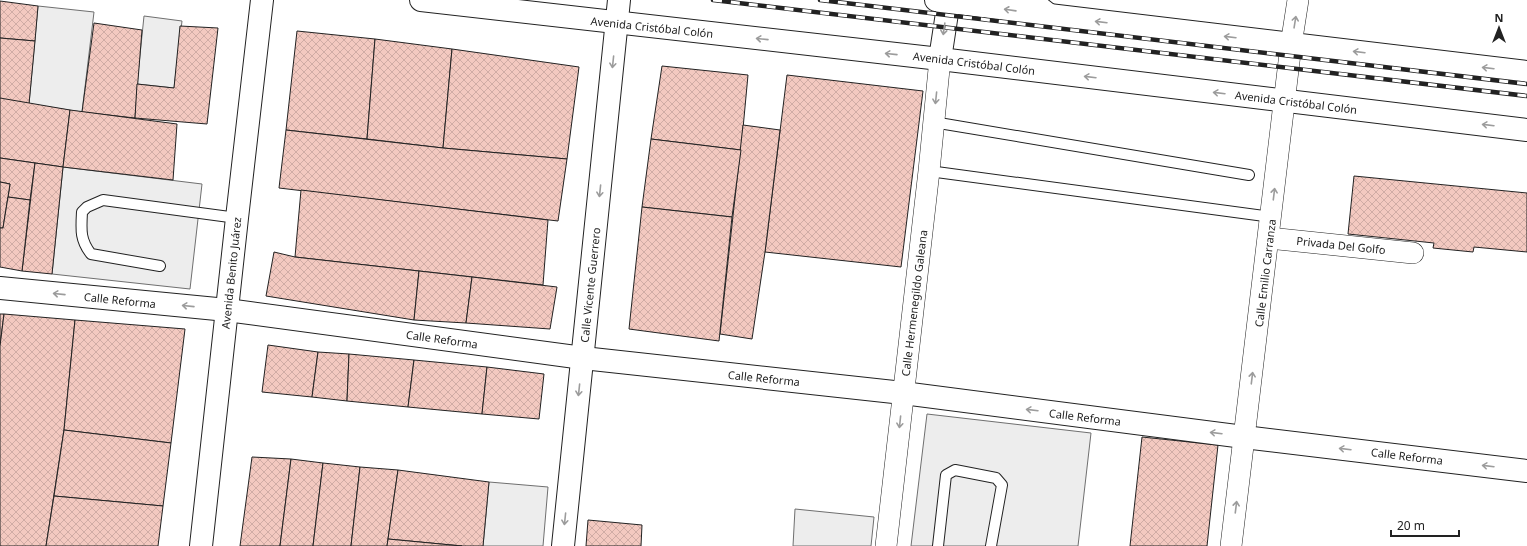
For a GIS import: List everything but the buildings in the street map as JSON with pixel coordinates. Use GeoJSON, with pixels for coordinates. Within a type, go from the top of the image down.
{"type":"FeatureCollection","features":[{"type":"Feature","properties":{"kind":"main road","name":"Avenida Benito Juárez"},"geometry":{"type":"LineString","coordinates":[[201,546],[262,0]]}},
{"type":"Feature","properties":{"kind":"main road","name":"Avenida Cristóbal Colón"},"geometry":{"type":"LineString","coordinates":[[421,0],[940,59],[1527,130]]}},
{"type":"Feature","properties":{"kind":"main road","name":"Calle Vicente Guerrero"},"geometry":{"type":"LineString","coordinates":[[563,546],[619,0]]}},
{"type":"Feature","properties":{"kind":"main road"},"geometry":{"type":"LineString","coordinates":[[940,59],[944,0],[1049,15],[1291,45],[1527,72]]}},
{"type":"Feature","properties":{"kind":"main road"},"geometry":{"type":"LineString","coordinates":[[1030,0],[1049,15]]}},
{"type":"Feature","properties":{"kind":"main road","name":"Calle Reforma"},"geometry":{"type":"LineString","coordinates":[[0,288],[227,310],[583,358],[903,394],[1527,471]]}},
{"type":"Feature","properties":{"kind":"street","name":"Calle Emilio Carranza"},"geometry":{"type":"LineString","coordinates":[[1231,546],[1286,101],[1291,45],[1298,0]]}},
{"type":"Feature","properties":{"kind":"street","name":"Calle Hermenegildo Galeana"},"geometry":{"type":"LineString","coordinates":[[886,546],[929,171],[940,59]]}},
{"type":"Feature","properties":{"kind":"street","name":"Privada Del Golfo"},"geometry":{"type":"LineString","coordinates":[[1269,238],[1413,253]]}},
{"type":"Feature","properties":{"kind":"lane"},"geometry":{"type":"LineString","coordinates":[[933,122],[1248,174]]}},
{"type":"Feature","properties":{"kind":"lane"},"geometry":{"type":"LineString","coordinates":[[929,171],[1272,217]]}},
{"type":"Feature","properties":{"kind":"lane"},"geometry":{"type":"LineString","coordinates":[[160,266],[91,254],[84,245],[82,238],[82,212],[87,207],[103,200],[237,218]]}},
{"type":"Feature","properties":{"kind":"lane"},"geometry":{"type":"LineString","coordinates":[[938,546],[946,475],[955,470],[996,478],[1002,485],[991,546]]}},
{"type":"Feature","properties":{"kind":"shaded area"},"geometry":{"type":"Polygon","coordinates":[[[38,6],[94,12],[82,112],[29,104],[38,6]]]}},
{"type":"Feature","properties":{"kind":"shaded area"},"geometry":{"type":"Polygon","coordinates":[[[144,16],[182,21],[174,88],[137,84],[144,16]]]}},
{"type":"Feature","properties":{"kind":"shaded area"},"geometry":{"type":"Polygon","coordinates":[[[63,167],[202,184],[190,289],[52,274],[63,167]]]}},
{"type":"Feature","properties":{"kind":"shaded area"},"geometry":{"type":"Polygon","coordinates":[[[927,414],[1091,433],[1078,546],[911,546],[927,414]]]}},
{"type":"Feature","properties":{"kind":"shaded area"},"geometry":{"type":"Polygon","coordinates":[[[489,482],[548,487],[543,546],[483,546],[489,482]]]}},
{"type":"Feature","properties":{"kind":"shaded area"},"geometry":{"type":"Polygon","coordinates":[[[795,509],[874,517],[871,546],[793,546],[795,509]]]}},
{"type":"Feature","properties":{"kind":"railway"},"geometry":{"type":"LineString","coordinates":[[713,0],[1527,96]]}},
{"type":"Feature","properties":{"kind":"railway"},"geometry":{"type":"LineString","coordinates":[[820,0],[1527,84]]}}]}
